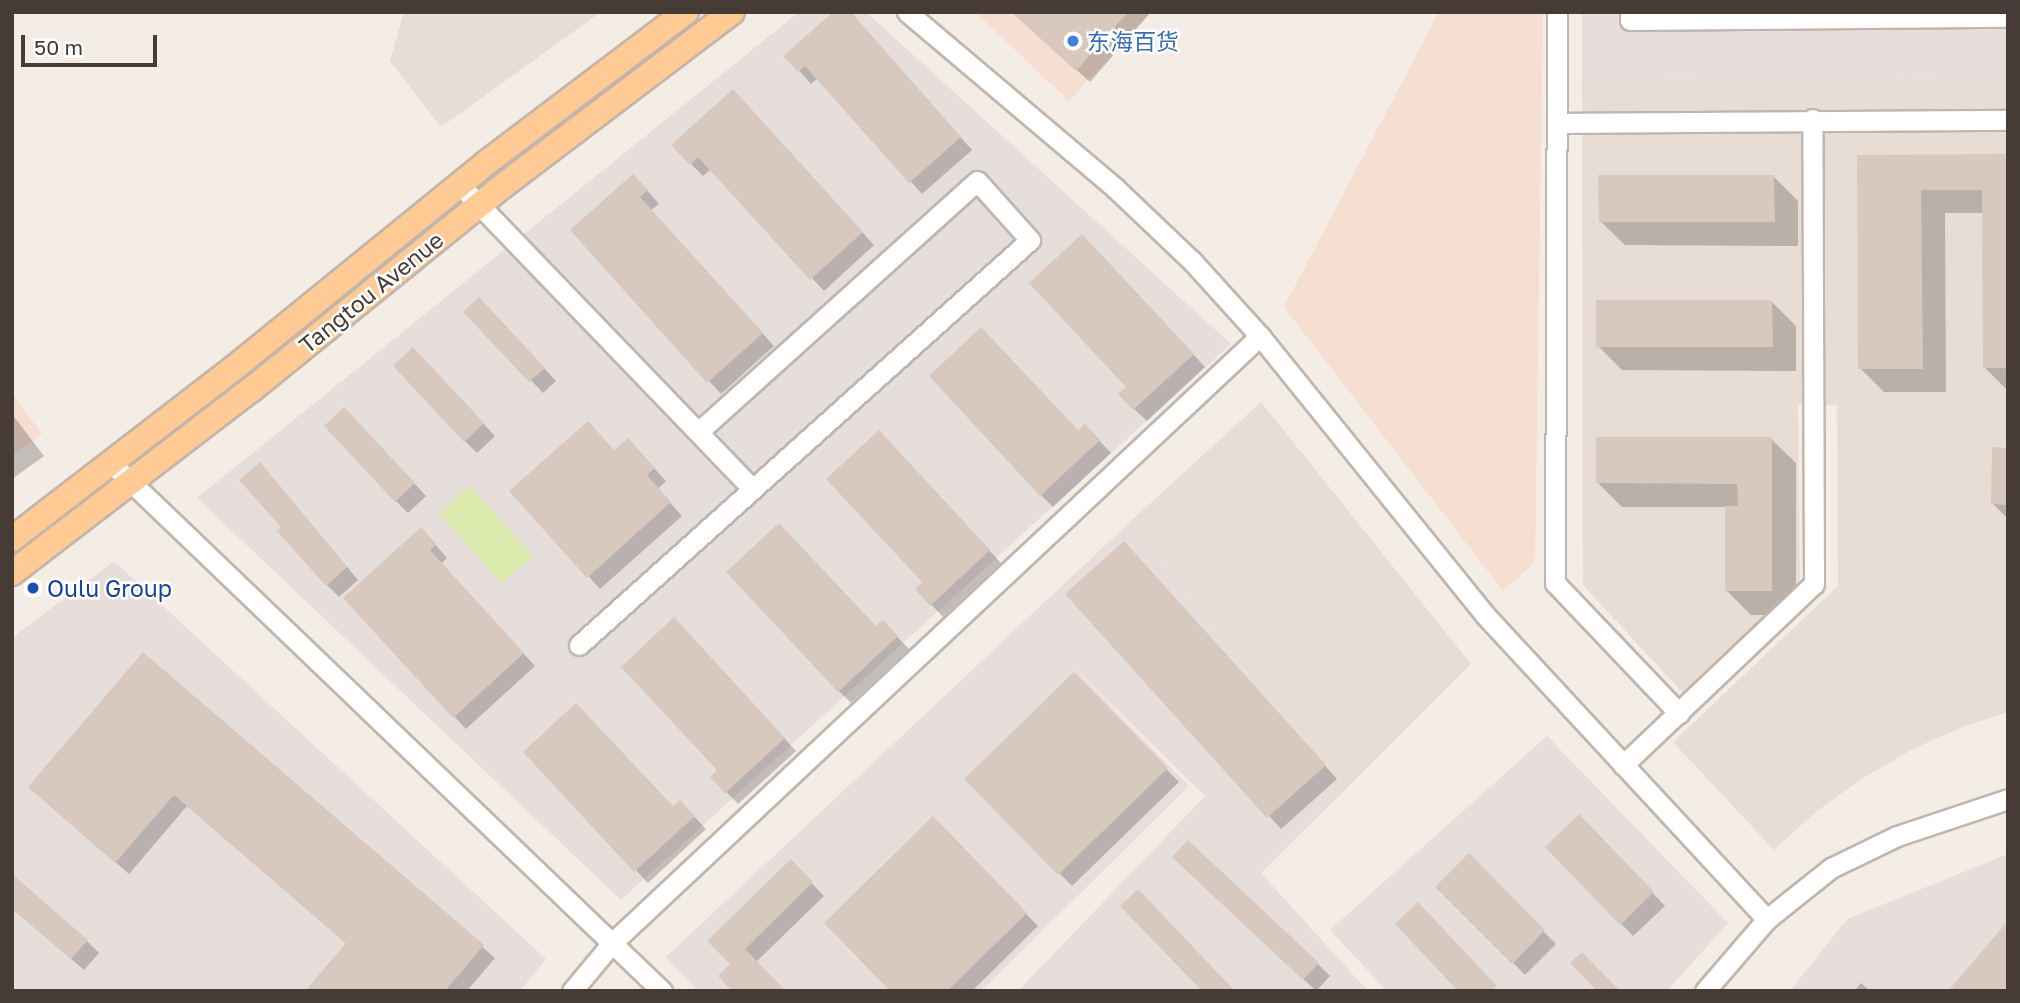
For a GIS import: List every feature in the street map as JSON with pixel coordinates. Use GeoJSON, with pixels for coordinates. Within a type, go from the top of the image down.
{"type":"FeatureCollection","features":[{"type":"Feature","properties":{"kind":"main road","name":"Tangtou Avenue"},"geometry":{"type":"LineString","coordinates":[[12,539],[234,368],[460,185],[686,12]]}},
{"type":"Feature","properties":{"kind":"main road","name":"Tangtou Avenue"},"geometry":{"type":"LineString","coordinates":[[12,573],[479,205],[732,12]]}},
{"type":"Feature","properties":{"kind":"street"},"geometry":{"type":"LineString","coordinates":[[907,12],[1115,188],[1191,260],[1260,336],[1485,615],[1767,919]]}},
{"type":"Feature","properties":{"kind":"street"},"geometry":{"type":"LineString","coordinates":[[1557,12],[1555,583],[1679,713]]}},
{"type":"Feature","properties":{"kind":"street"},"geometry":{"type":"LineString","coordinates":[[1630,12],[1630,20],[2008,17]]}},
{"type":"Feature","properties":{"kind":"street"},"geometry":{"type":"LineString","coordinates":[[1623,765],[1814,584],[1812,119]]}},
{"type":"Feature","properties":{"kind":"street"},"geometry":{"type":"LineString","coordinates":[[1557,123],[1812,119],[2008,120]]}},
{"type":"Feature","properties":{"kind":"street"},"geometry":{"type":"LineString","coordinates":[[579,645],[1030,240],[977,181],[698,432]]}},
{"type":"Feature","properties":{"kind":"street"},"geometry":{"type":"LineString","coordinates":[[460,185],[753,489]]}},
{"type":"Feature","properties":{"kind":"street"},"geometry":{"type":"LineString","coordinates":[[572,991],[612,943],[1260,336]]}},
{"type":"Feature","properties":{"kind":"street"},"geometry":{"type":"LineString","coordinates":[[111,463],[662,991]]}},
{"type":"Feature","properties":{"kind":"street"},"geometry":{"type":"LineString","coordinates":[[1705,991],[1767,919],[1831,868],[1897,836],[2008,799]]}},
{"type":"Feature","properties":{"kind":"shaded area"},"geometry":{"type":"Polygon","coordinates":[[[404,12],[601,12],[441,127],[390,61],[404,12]]]}},
{"type":"Feature","properties":{"kind":"shaded area"},"geometry":{"type":"Polygon","coordinates":[[[799,12],[866,12],[1231,344],[621,900],[197,498],[799,12]]]}},
{"type":"Feature","properties":{"kind":"shaded area","name":"东海百货"},"geometry":{"type":"Polygon","coordinates":[[[975,12],[1151,12],[1069,101],[975,12]]]}},
{"type":"Feature","properties":{"kind":"shaded area"},"geometry":{"type":"Polygon","coordinates":[[[1439,12],[1543,12],[1535,562],[1503,591],[1284,307],[1439,12]]]}},
{"type":"Feature","properties":{"kind":"shaded area"},"geometry":{"type":"Polygon","coordinates":[[[1582,12],[2008,12],[2008,80],[1582,79],[1582,12]]]}},
{"type":"Feature","properties":{"kind":"shaded area"},"geometry":{"type":"Polygon","coordinates":[[[1582,79],[2008,80],[2008,712],[1965,726],[1913,749],[1863,778],[1817,811],[1774,850],[1673,742],[1838,586],[1837,405],[1798,405],[1800,585],[1683,693],[1583,585],[1582,79]]]}},
{"type":"Feature","properties":{"kind":"shaded area"},"geometry":{"type":"Polygon","coordinates":[[[12,393],[42,434],[12,456],[12,393]]]}},
{"type":"Feature","properties":{"kind":"shaded area"},"geometry":{"type":"Polygon","coordinates":[[[1261,402],[1471,664],[1341,794],[1131,521],[1261,402]]]}},
{"type":"Feature","properties":{"kind":"shaded area"},"geometry":{"type":"Polygon","coordinates":[[[1131,521],[1341,794],[1261,873],[1368,991],[1018,991],[1205,796],[1062,656],[1189,786],[981,991],[698,991],[666,957],[1131,521]]]}},
{"type":"Feature","properties":{"kind":"shaded area"},"geometry":{"type":"Polygon","coordinates":[[[114,561],[546,959],[520,991],[12,991],[12,638],[114,561]]]}},
{"type":"Feature","properties":{"kind":"shaded area"},"geometry":{"type":"Polygon","coordinates":[[[1547,736],[1728,923],[1667,991],[1387,991],[1330,930],[1547,736]]]}},
{"type":"Feature","properties":{"kind":"shaded area"},"geometry":{"type":"Polygon","coordinates":[[[2008,854],[2008,991],[1790,991],[1847,919],[2008,854]]]}},
{"type":"Feature","properties":{"kind":"green space"},"geometry":{"type":"Polygon","coordinates":[[[470,486],[533,556],[502,583],[439,513],[470,486]]]}},
{"type":"Feature","properties":{"kind":"building"},"geometry":{"type":"Polygon","coordinates":[[[833,12],[851,12],[961,137],[909,183],[805,66],[798,72],[783,56],[833,12]]]}},
{"type":"Feature","properties":{"kind":"building","name":"东海百货"},"geometry":{"type":"Polygon","coordinates":[[[1011,12],[1128,12],[1076,71],[1011,12]]]}},
{"type":"Feature","properties":{"kind":"building"},"geometry":{"type":"Polygon","coordinates":[[[733,89],[863,232],[810,280],[698,157],[690,165],[671,145],[733,89]]]}},
{"type":"Feature","properties":{"kind":"building"},"geometry":{"type":"Polygon","coordinates":[[[2008,154],[2008,368],[1983,368],[1982,190],[1921,190],[1923,369],[1858,369],[1857,155],[2008,154]]]}},
{"type":"Feature","properties":{"kind":"building"},"geometry":{"type":"Polygon","coordinates":[[[633,174],[648,190],[640,197],[763,333],[707,383],[570,230],[633,174]]]}},
{"type":"Feature","properties":{"kind":"building"},"geometry":{"type":"Polygon","coordinates":[[[1598,175],[1774,175],[1775,222],[1599,222],[1598,175]]]}},
{"type":"Feature","properties":{"kind":"building"},"geometry":{"type":"Polygon","coordinates":[[[1082,234],[1194,354],[1133,410],[1118,394],[1126,387],[1029,283],[1082,234]]]}},
{"type":"Feature","properties":{"kind":"building"},"geometry":{"type":"Polygon","coordinates":[[[479,297],[545,368],[529,382],[463,312],[479,297]]]}},
{"type":"Feature","properties":{"kind":"building"},"geometry":{"type":"Polygon","coordinates":[[[1596,300],[1772,300],[1773,347],[1596,347],[1596,300]]]}},
{"type":"Feature","properties":{"kind":"building"},"geometry":{"type":"Polygon","coordinates":[[[981,327],[1078,430],[1085,424],[1100,440],[1040,496],[929,376],[981,327]]]}},
{"type":"Feature","properties":{"kind":"building"},"geometry":{"type":"Polygon","coordinates":[[[413,347],[484,423],[464,442],[393,366],[413,347]]]}},
{"type":"Feature","properties":{"kind":"building"},"geometry":{"type":"Polygon","coordinates":[[[344,407],[415,483],[395,502],[324,426],[344,407]]]}},
{"type":"Feature","properties":{"kind":"building"},"geometry":{"type":"Polygon","coordinates":[[[588,421],[614,450],[628,438],[655,468],[647,475],[671,502],[587,578],[509,491],[588,421]]]}},
{"type":"Feature","properties":{"kind":"building"},"geometry":{"type":"Polygon","coordinates":[[[879,430],[990,550],[930,606],[915,589],[922,582],[826,479],[879,430]]]}},
{"type":"Feature","properties":{"kind":"building"},"geometry":{"type":"Polygon","coordinates":[[[1596,437],[1772,437],[1772,591],[1725,591],[1725,506],[1738,506],[1737,484],[1596,483],[1596,437]]]}},
{"type":"Feature","properties":{"kind":"building"},"geometry":{"type":"Polygon","coordinates":[[[1992,447],[2008,448],[2008,505],[1991,504],[1992,447]]]}},
{"type":"Feature","properties":{"kind":"building"},"geometry":{"type":"Polygon","coordinates":[[[260,462],[347,567],[326,586],[277,531],[281,527],[239,480],[260,462]]]}},
{"type":"Feature","properties":{"kind":"building"},"geometry":{"type":"Polygon","coordinates":[[[779,523],[876,626],[883,620],[898,636],[838,692],[726,572],[779,523]]]}},
{"type":"Feature","properties":{"kind":"building"},"geometry":{"type":"Polygon","coordinates":[[[421,527],[436,544],[430,550],[524,653],[453,718],[343,598],[421,527]]]}},
{"type":"Feature","properties":{"kind":"building"},"geometry":{"type":"Polygon","coordinates":[[[1124,541],[1326,765],[1267,818],[1065,594],[1124,541]]]}},
{"type":"Feature","properties":{"kind":"building"},"geometry":{"type":"Polygon","coordinates":[[[674,617],[785,738],[725,793],[710,777],[717,770],[621,667],[674,617]]]}},
{"type":"Feature","properties":{"kind":"building"},"geometry":{"type":"Polygon","coordinates":[[[143,652],[484,945],[445,991],[305,991],[346,943],[174,795],[115,863],[28,787],[143,652]]]}},
{"type":"Feature","properties":{"kind":"building"},"geometry":{"type":"Polygon","coordinates":[[[1074,672],[1168,768],[1058,875],[964,779],[1074,672]]]}},
{"type":"Feature","properties":{"kind":"building"},"geometry":{"type":"Polygon","coordinates":[[[576,703],[673,806],[680,800],[695,816],[634,872],[523,752],[576,703]]]}},
{"type":"Feature","properties":{"kind":"building"},"geometry":{"type":"Polygon","coordinates":[[[1579,814],[1654,892],[1620,925],[1545,847],[1579,814]]]}},
{"type":"Feature","properties":{"kind":"building"},"geometry":{"type":"Polygon","coordinates":[[[933,816],[1027,913],[947,991],[890,991],[824,923],[933,816]]]}},
{"type":"Feature","properties":{"kind":"building"},"geometry":{"type":"Polygon","coordinates":[[[1188,840],[1319,963],[1303,980],[1172,857],[1188,840]]]}},
{"type":"Feature","properties":{"kind":"building"},"geometry":{"type":"Polygon","coordinates":[[[1469,853],[1545,930],[1512,964],[1435,887],[1469,853]]]}},
{"type":"Feature","properties":{"kind":"building"},"geometry":{"type":"Polygon","coordinates":[[[791,859],[813,882],[745,949],[786,991],[732,991],[718,976],[730,964],[707,941],[791,859]]]}},
{"type":"Feature","properties":{"kind":"building"},"geometry":{"type":"Polygon","coordinates":[[[12,874],[88,940],[71,959],[12,909],[12,874]]]}},
{"type":"Feature","properties":{"kind":"building"},"geometry":{"type":"Polygon","coordinates":[[[1138,889],[1235,991],[1202,991],[1120,906],[1138,889]]]}},
{"type":"Feature","properties":{"kind":"building"},"geometry":{"type":"Polygon","coordinates":[[[1418,902],[1497,986],[1491,991],[1458,991],[1395,924],[1418,902]]]}},
{"type":"Feature","properties":{"kind":"building"},"geometry":{"type":"Polygon","coordinates":[[[2008,921],[2008,991],[1948,991],[2008,921]]]}},
{"type":"Feature","properties":{"kind":"building"},"geometry":{"type":"Polygon","coordinates":[[[1582,952],[1620,991],[1597,991],[1570,963],[1582,952]]]}},
{"type":"Feature","properties":{"kind":"place","name":"东海百货"},"geometry":{"type":"Point","coordinates":[1073,41]}},
{"type":"Feature","properties":{"kind":"place","name":"Oulu Group"},"geometry":{"type":"Point","coordinates":[33,588]}}]}
